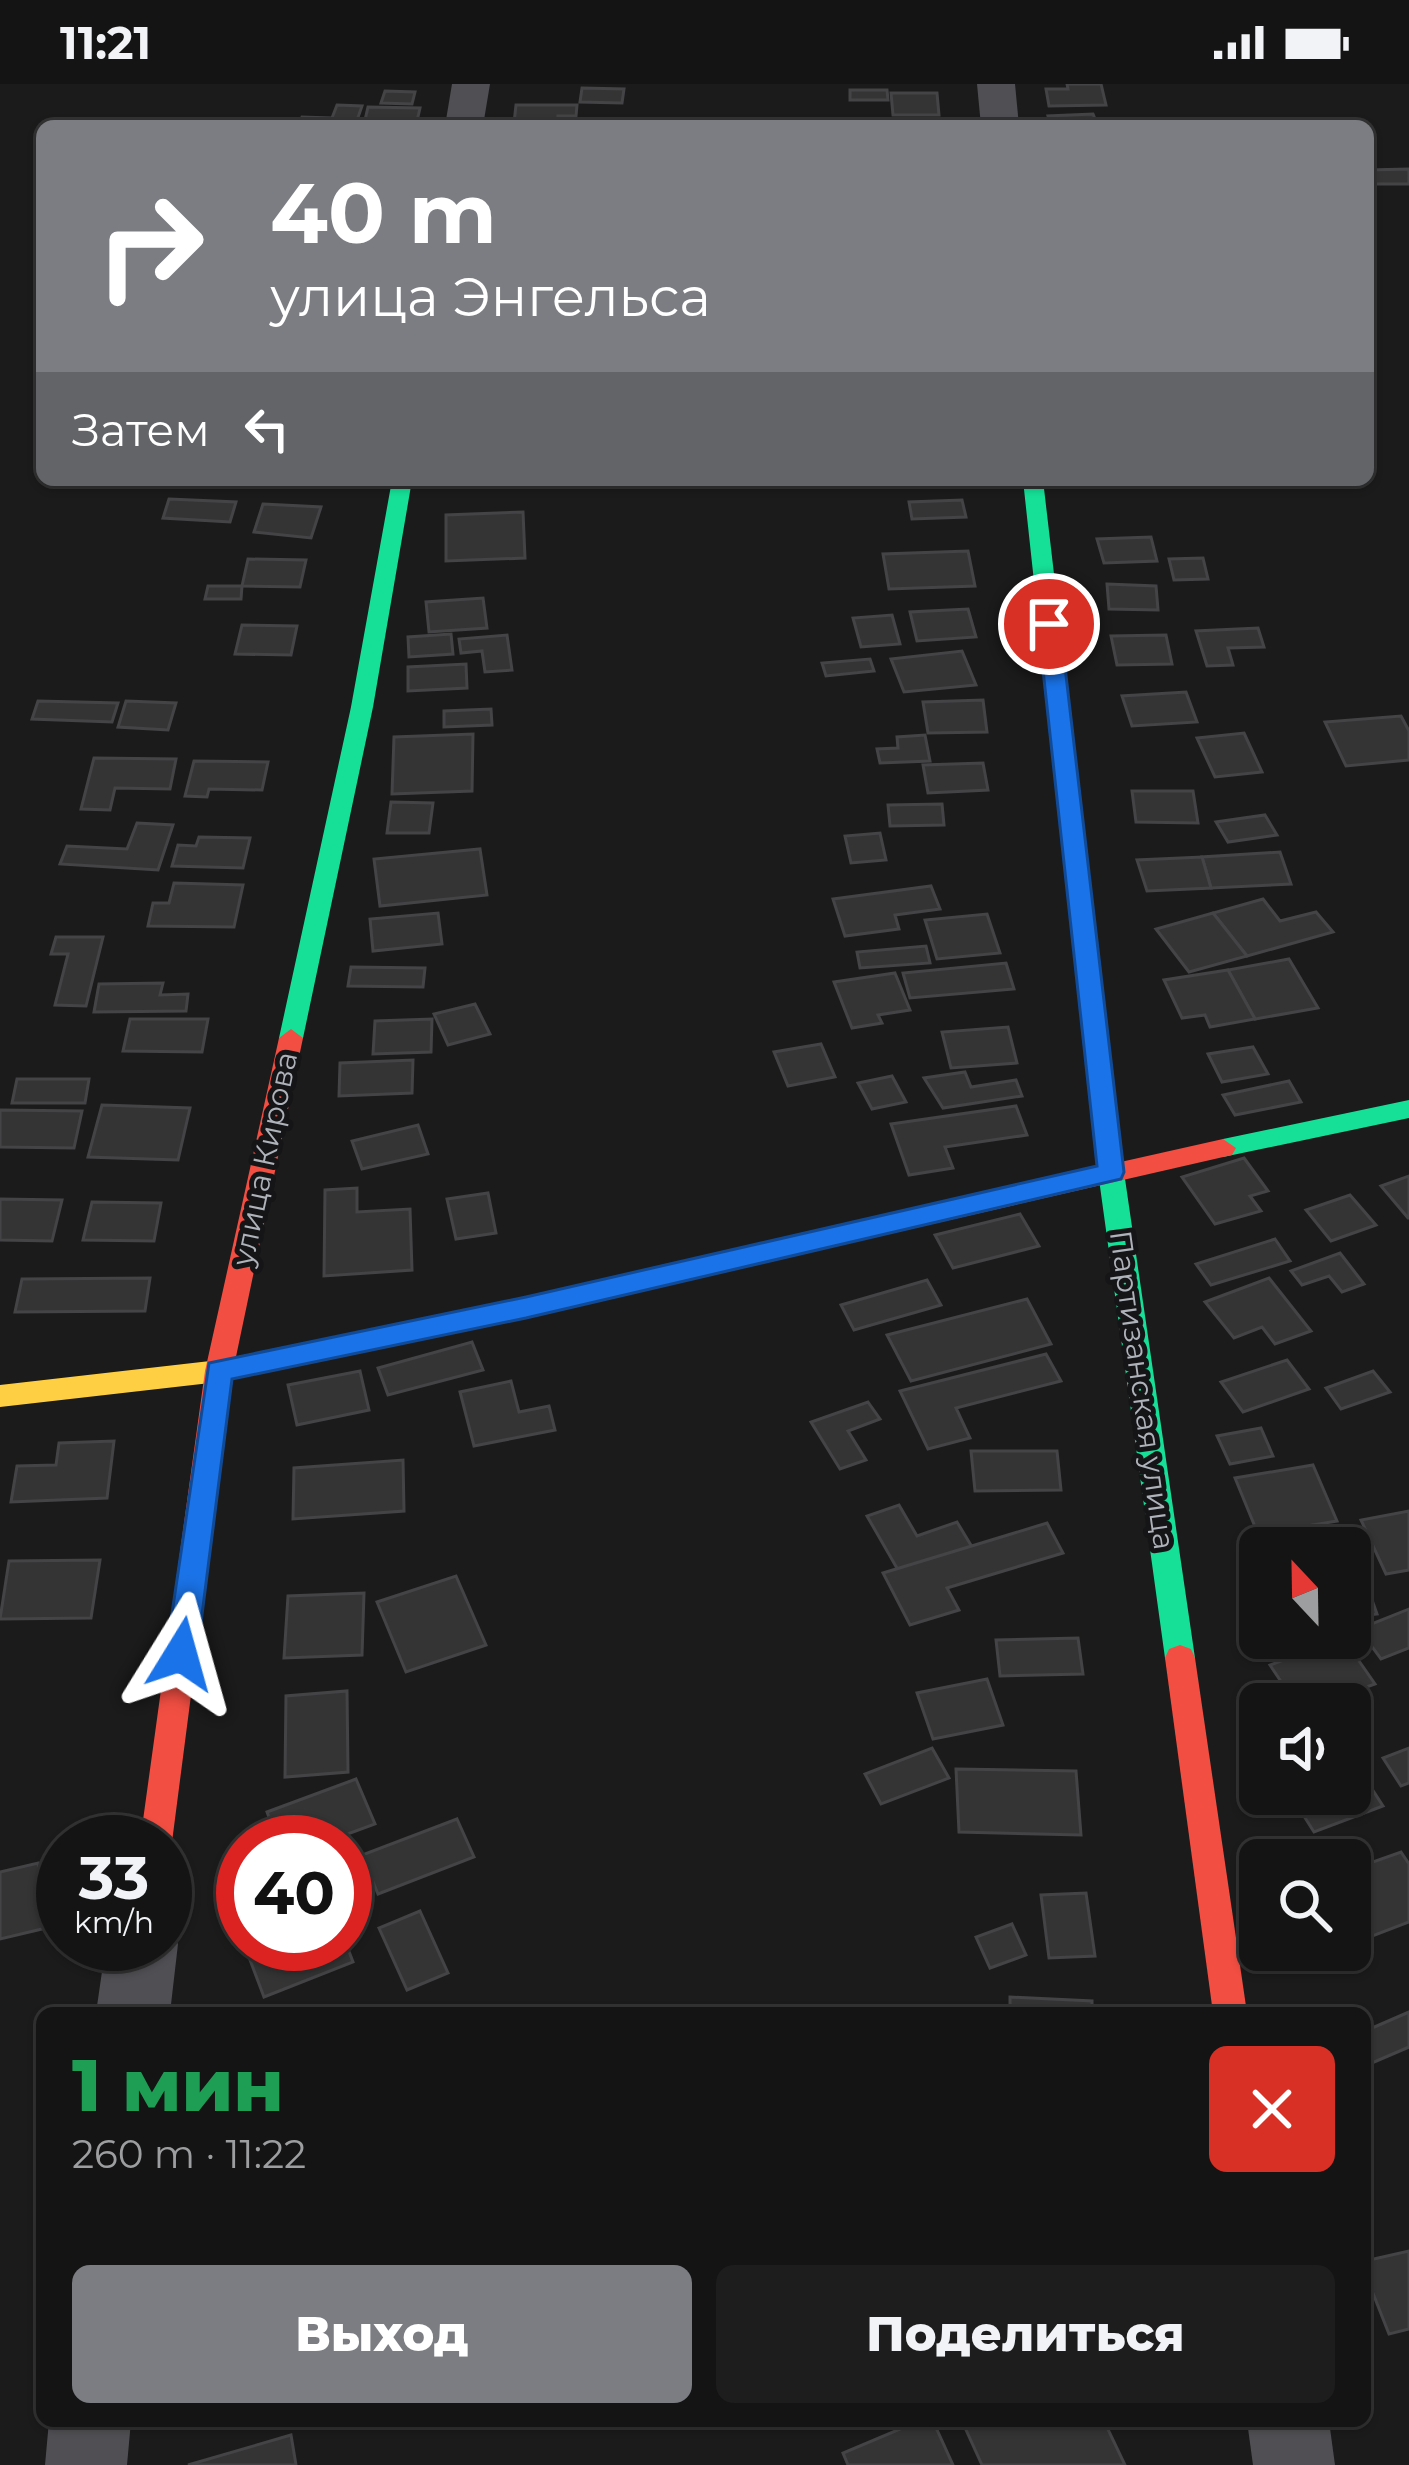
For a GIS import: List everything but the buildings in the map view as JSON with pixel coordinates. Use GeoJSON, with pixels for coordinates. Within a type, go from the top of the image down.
{"type":"FeatureCollection","features":[{"type":"Feature","properties":{"kind":"street"},"geometry":{"type":"LineString","coordinates":[[465,120],[471,84]]}},
{"type":"Feature","properties":{"kind":"street"},"geometry":{"type":"LineString","coordinates":[[996,84],[999,120]]}},
{"type":"Feature","properties":{"kind":"street","name":"улица Кирова"},"geometry":{"type":"LineString","coordinates":[[160,1815],[219,1371],[362,707],[401,486]]}},
{"type":"Feature","properties":{"kind":"street","name":"Партизанская улица"},"geometry":{"type":"LineString","coordinates":[[1034,486],[1111,1172],[1229,2007]]}},
{"type":"Feature","properties":{"kind":"street"},"geometry":{"type":"LineString","coordinates":[[0,1396],[219,1371],[1409,1109]]}},
{"type":"Feature","properties":{"kind":"street"},"geometry":{"type":"LineString","coordinates":[[134,2007],[138,1971]]}},
{"type":"Feature","properties":{"kind":"street"},"geometry":{"type":"LineString","coordinates":[[86,2465],[89,2427]]}},
{"type":"Feature","properties":{"kind":"street"},"geometry":{"type":"LineString","coordinates":[[1289,2427],[1294,2465]]}},
{"type":"Feature","properties":{"kind":"traffic: fast"},"geometry":{"type":"LineString","coordinates":[[291,1038],[362,707],[401,486]]}},
{"type":"Feature","properties":{"kind":"traffic: fast"},"geometry":{"type":"LineString","coordinates":[[1034,486],[1111,1172],[1180,1658]]}},
{"type":"Feature","properties":{"kind":"traffic: fast"},"geometry":{"type":"LineString","coordinates":[[1223,1148],[1409,1109]]}},
{"type":"Feature","properties":{"kind":"traffic: slow"},"geometry":{"type":"LineString","coordinates":[[0,1396],[219,1371],[526,1308],[862,1230]]}},
{"type":"Feature","properties":{"kind":"traffic: jam"},"geometry":{"type":"LineString","coordinates":[[160,1815],[219,1371],[291,1038]]}},
{"type":"Feature","properties":{"kind":"traffic: jam"},"geometry":{"type":"LineString","coordinates":[[862,1230],[1223,1148]]}},
{"type":"Feature","properties":{"kind":"traffic: jam"},"geometry":{"type":"LineString","coordinates":[[1180,1658],[1229,2007]]}},
{"type":"Feature","properties":{"kind":"route"},"geometry":{"type":"LineString","coordinates":[[181,1654],[219,1371],[526,1307],[1111,1172],[1049,624]]}}]}
